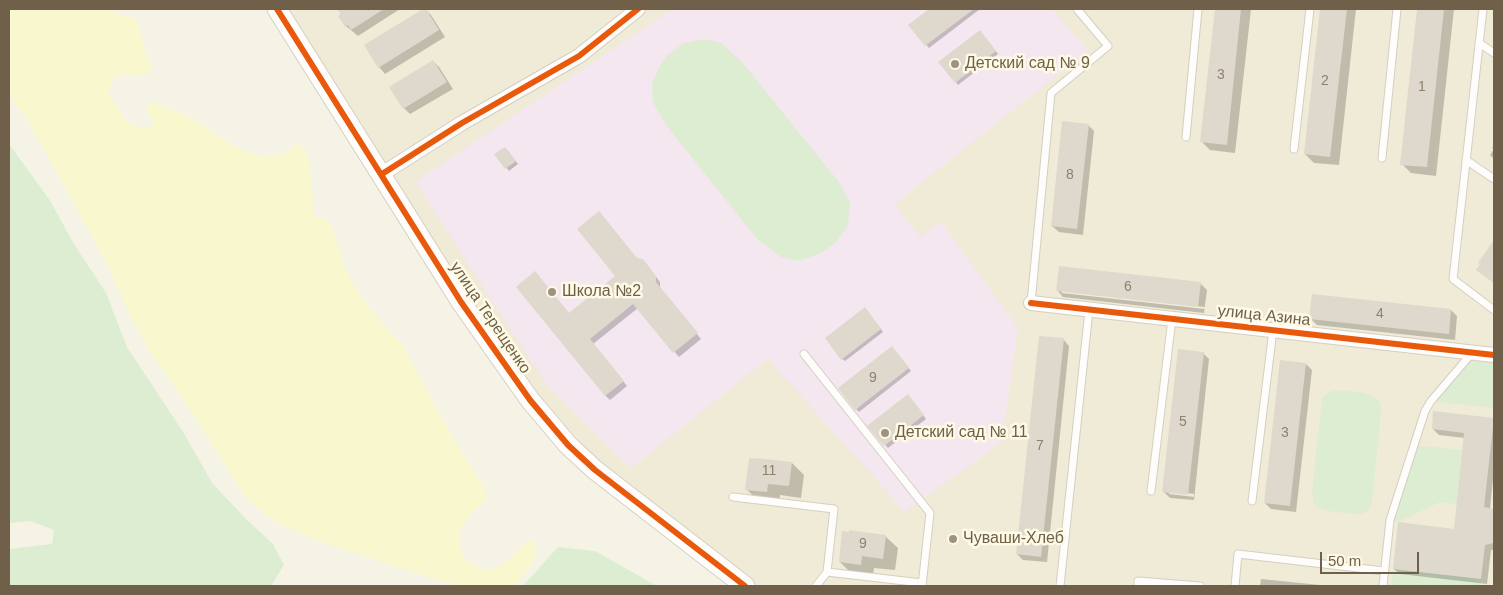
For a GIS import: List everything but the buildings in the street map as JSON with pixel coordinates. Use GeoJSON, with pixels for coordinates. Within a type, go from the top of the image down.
{"type":"FeatureCollection","features":[{"type":"Feature","properties":{"kind":"street"},"geometry":{"type":"LineString","coordinates":[[382,174],[462,123],[579,56],[638,9]]}},
{"type":"Feature","properties":{"kind":"street","name":"улица Терещенко"},"geometry":{"type":"LineString","coordinates":[[281,12],[461,302],[524,392],[568,445],[595,470],[745,586]]}},
{"type":"Feature","properties":{"kind":"street","name":"улица Азина"},"geometry":{"type":"LineString","coordinates":[[1031,303],[1494,355]]}},
{"type":"Feature","properties":{"kind":"lane"},"geometry":{"type":"LineString","coordinates":[[1031,303],[1051,93],[1108,46],[1077,9]]}},
{"type":"Feature","properties":{"kind":"lane"},"geometry":{"type":"LineString","coordinates":[[1186,137],[1198,9]]}},
{"type":"Feature","properties":{"kind":"lane"},"geometry":{"type":"LineString","coordinates":[[1294,149],[1310,9]]}},
{"type":"Feature","properties":{"kind":"lane"},"geometry":{"type":"LineString","coordinates":[[1382,158],[1397,9]]}},
{"type":"Feature","properties":{"kind":"lane"},"geometry":{"type":"LineString","coordinates":[[1483,9],[1453,279],[1494,310]]}},
{"type":"Feature","properties":{"kind":"lane"},"geometry":{"type":"LineString","coordinates":[[1480,43],[1494,53]]}},
{"type":"Feature","properties":{"kind":"lane"},"geometry":{"type":"LineString","coordinates":[[1466,160],[1494,179]]}},
{"type":"Feature","properties":{"kind":"lane"},"geometry":{"type":"LineString","coordinates":[[1060,586],[1089,310]]}},
{"type":"Feature","properties":{"kind":"lane"},"geometry":{"type":"LineString","coordinates":[[1151,491],[1172,319]]}},
{"type":"Feature","properties":{"kind":"lane"},"geometry":{"type":"LineString","coordinates":[[1252,501],[1273,330]]}},
{"type":"Feature","properties":{"kind":"lane"},"geometry":{"type":"LineString","coordinates":[[1383,586],[1390,520],[1425,410],[1472,353]]}},
{"type":"Feature","properties":{"kind":"lane"},"geometry":{"type":"LineString","coordinates":[[804,354],[930,513],[922,585],[827,572]]}},
{"type":"Feature","properties":{"kind":"lane"},"geometry":{"type":"LineString","coordinates":[[733,497],[834,509],[827,572],[816,586]]}},
{"type":"Feature","properties":{"kind":"lane"},"geometry":{"type":"LineString","coordinates":[[1235,586],[1238,554],[1384,570]]}},
{"type":"Feature","properties":{"kind":"lane"},"geometry":{"type":"LineString","coordinates":[[1138,586],[1138,581],[1200,586]]}},
{"type":"Feature","properties":{"kind":"shaded area"},"geometry":{"type":"Polygon","coordinates":[[[277,9],[1494,9],[1494,586],[745,586],[615,486],[530,400],[277,9]]]}},
{"type":"Feature","properties":{"kind":"shaded area"},"geometry":{"type":"Polygon","coordinates":[[[672,9],[1053,9],[1088,51],[895,204],[920,237],[941,221],[1018,328],[1002,442],[905,512],[768,359],[631,468],[544,381],[415,182],[672,9]]]}},
{"type":"Feature","properties":{"kind":"shaded area"},"geometry":{"type":"Polygon","coordinates":[[[704,39],[721,43],[741,61],[838,181],[850,202],[848,226],[835,243],[821,253],[799,261],[781,257],[757,239],[666,125],[653,102],[652,84],[659,67],[669,54],[684,43],[704,39]]]}},
{"type":"Feature","properties":{"kind":"shaded area"},"geometry":{"type":"Polygon","coordinates":[[[9,144],[49,199],[74,244],[106,293],[127,347],[185,435],[212,483],[273,544],[284,565],[271,586],[9,586],[9,549],[52,544],[54,530],[30,521],[9,523],[9,144]]]}},
{"type":"Feature","properties":{"kind":"shaded area"},"geometry":{"type":"Polygon","coordinates":[[[1472,353],[1494,355],[1494,408],[1431,401],[1472,353]]]}},
{"type":"Feature","properties":{"kind":"shaded area"},"geometry":{"type":"Polygon","coordinates":[[[1332,391],[1364,393],[1375,398],[1381,405],[1372,501],[1369,509],[1362,514],[1324,510],[1315,505],[1313,500],[1312,493],[1322,399],[1332,391]]]}},
{"type":"Feature","properties":{"kind":"shaded area"},"geometry":{"type":"Polygon","coordinates":[[[1413,445],[1463,450],[1457,504],[1440,502],[1398,522],[1390,520],[1413,445]]]}},
{"type":"Feature","properties":{"kind":"shaded area"},"geometry":{"type":"Polygon","coordinates":[[[558,547],[595,551],[657,586],[523,586],[558,547]]]}},
{"type":"Feature","properties":{"kind":"shaded area"},"geometry":{"type":"Polygon","coordinates":[[[1393,569],[1481,579],[1481,586],[1391,586],[1393,569]]]}},
{"type":"Feature","properties":{"kind":"sand"},"geometry":{"type":"Polygon","coordinates":[[[9,9],[107,9],[137,19],[143,45],[153,68],[145,76],[115,75],[108,94],[129,124],[146,129],[154,124],[147,111],[149,102],[191,118],[239,149],[249,153],[259,156],[281,154],[298,144],[306,151],[310,167],[314,217],[326,219],[334,231],[341,258],[353,284],[372,311],[405,349],[442,419],[485,488],[487,499],[468,517],[459,535],[459,543],[465,560],[488,570],[495,569],[501,566],[531,539],[537,548],[531,567],[514,586],[458,586],[433,579],[316,540],[274,521],[246,498],[183,399],[146,346],[107,264],[24,114],[9,96],[9,9]]]}},
{"type":"Feature","properties":{"kind":"cycle path"},"geometry":{"type":"LineString","coordinates":[[277,9],[461,302],[530,400],[568,445],[595,470],[745,586]]}},
{"type":"Feature","properties":{"kind":"cycle path"},"geometry":{"type":"LineString","coordinates":[[382,174],[462,123],[579,56],[638,9]]}},
{"type":"Feature","properties":{"kind":"cycle path"},"geometry":{"type":"LineString","coordinates":[[1031,303],[1494,355]]}},
{"type":"Feature","properties":{"kind":"place","name":"Детский сад № 9"},"geometry":{"type":"Point","coordinates":[955,64]}},
{"type":"Feature","properties":{"kind":"place","name":"Школа №2"},"geometry":{"type":"Point","coordinates":[552,292]}},
{"type":"Feature","properties":{"kind":"place","name":"Детский сад № 11"},"geometry":{"type":"Point","coordinates":[885,433]}},
{"type":"Feature","properties":{"kind":"place","name":"Чуваши-Хлеб"},"geometry":{"type":"Point","coordinates":[953,539]}}]}
